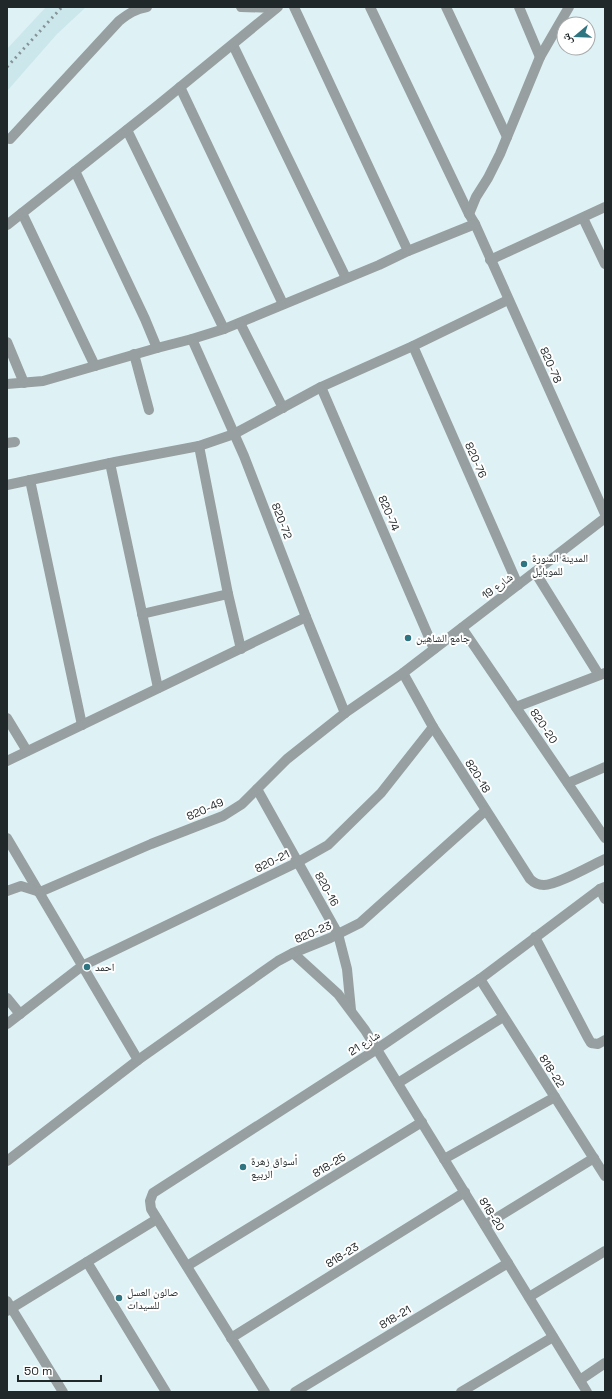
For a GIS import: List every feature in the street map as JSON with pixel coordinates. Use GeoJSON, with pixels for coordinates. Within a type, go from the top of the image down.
{"type":"FeatureCollection","features":[{"type":"Feature","properties":{"kind":"street"},"geometry":{"type":"LineString","coordinates":[[10,139],[119,21],[129,13],[147,7]]}},
{"type":"Feature","properties":{"kind":"street"},"geometry":{"type":"LineString","coordinates":[[241,7],[277,8]]}},
{"type":"Feature","properties":{"kind":"street"},"geometry":{"type":"LineString","coordinates":[[294,7],[408,251]]}},
{"type":"Feature","properties":{"kind":"street","name":"820-78"},"geometry":{"type":"LineString","coordinates":[[370,7],[475,224],[605,514]]}},
{"type":"Feature","properties":{"kind":"street"},"geometry":{"type":"LineString","coordinates":[[446,7],[507,137]]}},
{"type":"Feature","properties":{"kind":"street"},"geometry":{"type":"LineString","coordinates":[[519,7],[540,57]]}},
{"type":"Feature","properties":{"kind":"street"},"geometry":{"type":"LineString","coordinates":[[469,214],[476,196],[488,178],[507,137],[540,57],[569,7]]}},
{"type":"Feature","properties":{"kind":"street"},"geometry":{"type":"LineString","coordinates":[[7,225],[233,45],[277,8]]}},
{"type":"Feature","properties":{"kind":"street"},"geometry":{"type":"LineString","coordinates":[[233,45],[346,278]]}},
{"type":"Feature","properties":{"kind":"street"},"geometry":{"type":"LineString","coordinates":[[180,87],[283,304]]}},
{"type":"Feature","properties":{"kind":"street"},"geometry":{"type":"LineString","coordinates":[[127,130],[224,330]]}},
{"type":"Feature","properties":{"kind":"street"},"geometry":{"type":"LineString","coordinates":[[75,171],[146,319],[157,348]]}},
{"type":"Feature","properties":{"kind":"street"},"geometry":{"type":"LineString","coordinates":[[490,260],[605,207]]}},
{"type":"Feature","properties":{"kind":"street"},"geometry":{"type":"LineString","coordinates":[[22,213],[95,366]]}},
{"type":"Feature","properties":{"kind":"street"},"geometry":{"type":"LineString","coordinates":[[583,218],[605,264]]}},
{"type":"Feature","properties":{"kind":"street"},"geometry":{"type":"LineString","coordinates":[[7,384],[43,381],[134,354],[192,340],[224,330],[475,224]]}},
{"type":"Feature","properties":{"kind":"street"},"geometry":{"type":"LineString","coordinates":[[7,485],[199,446],[234,434],[322,387],[413,346],[508,300]]}},
{"type":"Feature","properties":{"kind":"street"},"geometry":{"type":"LineString","coordinates":[[240,323],[283,408]]}},
{"type":"Feature","properties":{"kind":"street","name":"820-72"},"geometry":{"type":"LineString","coordinates":[[192,340],[244,456],[345,713]]}},
{"type":"Feature","properties":{"kind":"street"},"geometry":{"type":"LineString","coordinates":[[7,342],[24,383]]}},
{"type":"Feature","properties":{"kind":"street","name":"820-76"},"geometry":{"type":"LineString","coordinates":[[413,346],[518,585]]}},
{"type":"Feature","properties":{"kind":"street"},"geometry":{"type":"LineString","coordinates":[[134,354],[149,410]]}},
{"type":"Feature","properties":{"kind":"street","name":"820-74"},"geometry":{"type":"LineString","coordinates":[[322,387],[434,649]]}},
{"type":"Feature","properties":{"kind":"street"},"geometry":{"type":"LineString","coordinates":[[199,446],[228,594],[241,648]]}},
{"type":"Feature","properties":{"kind":"street"},"geometry":{"type":"LineString","coordinates":[[110,463],[158,688]]}},
{"type":"Feature","properties":{"kind":"street"},"geometry":{"type":"LineString","coordinates":[[30,480],[82,725]]}},
{"type":"Feature","properties":{"kind":"street","name":"شارع 19"},"geometry":{"type":"LineString","coordinates":[[403,674],[605,518]]}},
{"type":"Feature","properties":{"kind":"street"},"geometry":{"type":"LineString","coordinates":[[516,707],[602,674],[535,572]]}},
{"type":"Feature","properties":{"kind":"street"},"geometry":{"type":"LineString","coordinates":[[142,614],[228,594]]}},
{"type":"Feature","properties":{"kind":"street"},"geometry":{"type":"LineString","coordinates":[[7,761],[306,617]]}},
{"type":"Feature","properties":{"kind":"street","name":"820-20"},"geometry":{"type":"LineString","coordinates":[[462,628],[605,838]]}},
{"type":"Feature","properties":{"kind":"street","name":"820-49"},"geometry":{"type":"LineString","coordinates":[[40,892],[151,844],[223,816],[242,804],[287,759],[345,713],[403,674]]}},
{"type":"Feature","properties":{"kind":"street","name":"820-18"},"geometry":{"type":"LineString","coordinates":[[403,674],[433,728],[530,879],[540,885],[546,885],[557,882],[605,859]]}},
{"type":"Feature","properties":{"kind":"street"},"geometry":{"type":"LineString","coordinates":[[7,718],[27,751]]}},
{"type":"Feature","properties":{"kind":"street","name":"820-21"},"geometry":{"type":"LineString","coordinates":[[7,1024],[82,966],[298,862],[328,845],[381,793],[433,728]]}},
{"type":"Feature","properties":{"kind":"street"},"geometry":{"type":"LineString","coordinates":[[568,783],[605,767]]}},
{"type":"Feature","properties":{"kind":"street","name":"820-16"},"geometry":{"type":"LineString","coordinates":[[257,789],[338,934],[347,969],[351,1010]]}},
{"type":"Feature","properties":{"kind":"street","name":"820-23"},"geometry":{"type":"LineString","coordinates":[[7,1161],[138,1060],[274,963],[293,953],[338,934],[366,918],[485,811]]}},
{"type":"Feature","properties":{"kind":"street"},"geometry":{"type":"LineString","coordinates":[[7,838],[138,1060]]}},
{"type":"Feature","properties":{"kind":"street"},"geometry":{"type":"LineString","coordinates":[[7,891],[21,886],[40,892]]}},
{"type":"Feature","properties":{"kind":"street"},"geometry":{"type":"LineString","coordinates":[[602,888],[605,899]]}},
{"type":"Feature","properties":{"kind":"street","name":"شارع 21"},"geometry":{"type":"LineString","coordinates":[[265,1392],[157,1219],[150,1205],[151,1197],[156,1190],[377,1049],[480,979],[602,888]]}},
{"type":"Feature","properties":{"kind":"street"},"geometry":{"type":"LineString","coordinates":[[535,937],[588,1038],[591,1042],[598,1044],[605,1040]]}},
{"type":"Feature","properties":{"kind":"street","name":"818-20"},"geometry":{"type":"LineString","coordinates":[[293,953],[338,994],[351,1010],[377,1049],[587,1392]]}},
{"type":"Feature","properties":{"kind":"street","name":"818-22"},"geometry":{"type":"LineString","coordinates":[[480,979],[605,1176]]}},
{"type":"Feature","properties":{"kind":"street"},"geometry":{"type":"LineString","coordinates":[[7,998],[20,1014]]}},
{"type":"Feature","properties":{"kind":"street"},"geometry":{"type":"LineString","coordinates":[[398,1083],[503,1017]]}},
{"type":"Feature","properties":{"kind":"street"},"geometry":{"type":"LineString","coordinates":[[444,1159],[555,1097]]}},
{"type":"Feature","properties":{"kind":"street","name":"818-25"},"geometry":{"type":"LineString","coordinates":[[187,1266],[422,1122]]}},
{"type":"Feature","properties":{"kind":"street"},"geometry":{"type":"LineString","coordinates":[[485,1225],[594,1158]]}},
{"type":"Feature","properties":{"kind":"street","name":"818-23"},"geometry":{"type":"LineString","coordinates":[[231,1338],[465,1192]]}},
{"type":"Feature","properties":{"kind":"street"},"geometry":{"type":"LineString","coordinates":[[63,1392],[9,1307],[157,1219]]}},
{"type":"Feature","properties":{"kind":"street"},"geometry":{"type":"LineString","coordinates":[[529,1297],[605,1251]]}},
{"type":"Feature","properties":{"kind":"street"},"geometry":{"type":"LineString","coordinates":[[87,1262],[166,1392]]}},
{"type":"Feature","properties":{"kind":"street","name":"818-21"},"geometry":{"type":"LineString","coordinates":[[295,1392],[508,1262]]}},
{"type":"Feature","properties":{"kind":"street"},"geometry":{"type":"LineString","coordinates":[[461,1392],[553,1337]]}},
{"type":"Feature","properties":{"kind":"street"},"geometry":{"type":"LineString","coordinates":[[580,1380],[605,1362]]}},
{"type":"Feature","properties":{"kind":"shaded area"},"geometry":{"type":"Polygon","coordinates":[[[46,7],[86,7],[57,34],[7,91],[7,49],[46,7]]]}},
{"type":"Feature","properties":{"kind":"railway"},"geometry":{"type":"LineString","coordinates":[[7,67],[62,7]]}},
{"type":"Feature","properties":{"kind":"place","name":"المدينة المنورة للموبايل"},"geometry":{"type":"Point","coordinates":[524,564]}},
{"type":"Feature","properties":{"kind":"place","name":"جامع الشاهين"},"geometry":{"type":"Point","coordinates":[408,638]}},
{"type":"Feature","properties":{"kind":"place","name":"احمد"},"geometry":{"type":"Point","coordinates":[87,967]}},
{"type":"Feature","properties":{"kind":"place","name":"أسواق زهرة الربيع"},"geometry":{"type":"Point","coordinates":[243,1167]}},
{"type":"Feature","properties":{"kind":"place","name":"صالون العسل للسيدات"},"geometry":{"type":"Point","coordinates":[119,1298]}}]}
